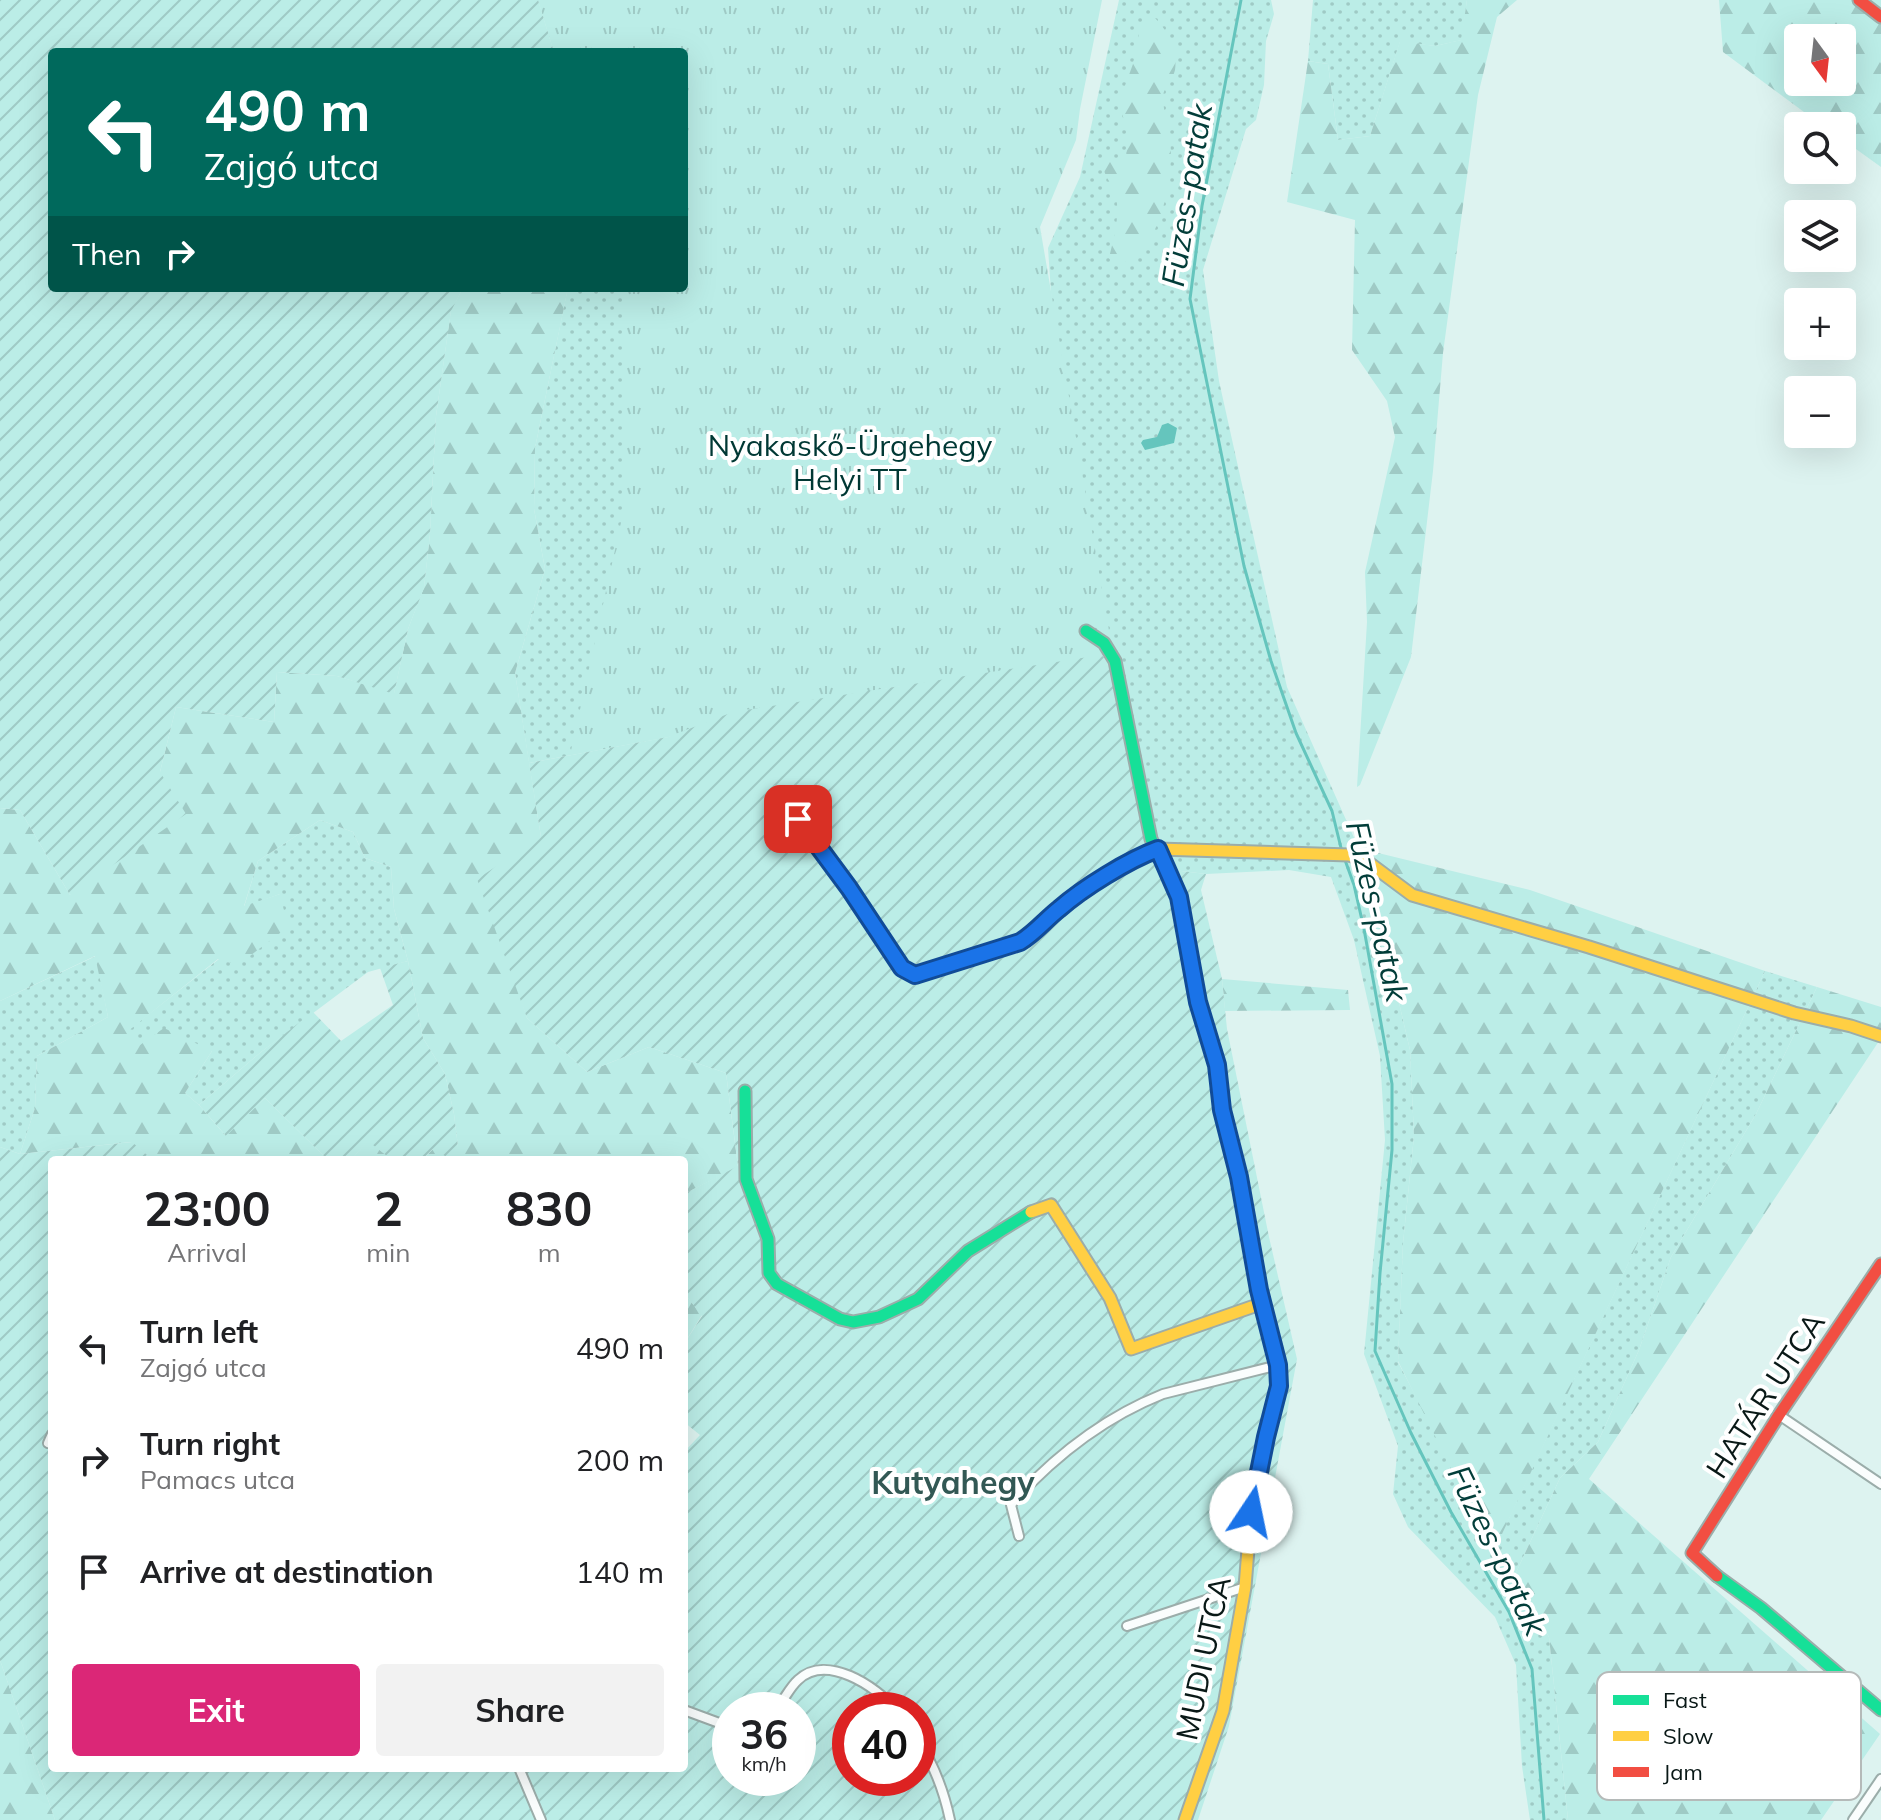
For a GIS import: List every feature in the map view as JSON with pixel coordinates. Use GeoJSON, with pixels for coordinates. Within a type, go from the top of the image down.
{"type":"FeatureCollection","features":[{"type":"Feature","properties":{"kind":"street"},"geometry":{"type":"LineString","coordinates":[[1859,0],[1881,17]]}},
{"type":"Feature","properties":{"kind":"street","name":"MUDI UTCA"},"geometry":{"type":"LineString","coordinates":[[1086,631],[1104,643],[1115,661],[1151,839],[1179,897],[1198,1002],[1217,1065],[1222,1110],[1278,1365],[1279,1386],[1251,1512],[1245,1587],[1220,1722],[1185,1820]]}},
{"type":"Feature","properties":{"kind":"street"},"geometry":{"type":"LineString","coordinates":[[780,796],[849,888],[902,968],[915,975],[1020,942],[1084,891],[1141,855],[1158,849],[1343,855],[1365,860],[1412,895],[1589,947],[1794,1013],[1881,1036]]}},
{"type":"Feature","properties":{"kind":"street"},"geometry":{"type":"LineString","coordinates":[[745,1091],[746,1179],[768,1239],[769,1273],[777,1284],[840,1319],[853,1322],[864,1320],[909,1304],[933,1287],[952,1264],[968,1251],[1035,1210],[1051,1205],[1110,1298],[1131,1349],[1263,1303]]}},
{"type":"Feature","properties":{"kind":"street","name":"HATÁR UTCA"},"geometry":{"type":"LineString","coordinates":[[1836,1672],[1692,1553],[1779,1415],[1881,1265]]}},
{"type":"Feature","properties":{"kind":"street"},"geometry":{"type":"LineString","coordinates":[[1019,1536],[1011,1505],[1075,1443],[1163,1394],[1278,1365]]}},
{"type":"Feature","properties":{"kind":"street"},"geometry":{"type":"LineString","coordinates":[[1779,1415],[1881,1484]]}},
{"type":"Feature","properties":{"kind":"street"},"geometry":{"type":"LineString","coordinates":[[1127,1626],[1245,1587]]}},
{"type":"Feature","properties":{"kind":"street"},"geometry":{"type":"LineString","coordinates":[[789,1692],[811,1671],[824,1668],[865,1683],[875,1692]]}},
{"type":"Feature","properties":{"kind":"street","name":"HATÁR UTCA"},"geometry":{"type":"LineString","coordinates":[[1861,1693],[1881,1710]]}},
{"type":"Feature","properties":{"kind":"street"},"geometry":{"type":"LineString","coordinates":[[688,1711],[712,1720]]}},
{"type":"Feature","properties":{"kind":"street"},"geometry":{"type":"LineString","coordinates":[[521,1772],[541,1820]]}},
{"type":"Feature","properties":{"kind":"street"},"geometry":{"type":"LineString","coordinates":[[936,1773],[946,1797],[950,1820]]}},
{"type":"Feature","properties":{"kind":"street"},"geometry":{"type":"LineString","coordinates":[[1853,1820],[1881,1779]]}},
{"type":"Feature","properties":{"kind":"green space"},"geometry":{"type":"Polygon","coordinates":[[[0,0],[538,0],[553,48],[48,48],[48,292],[461,292],[451,311],[436,416],[424,588],[408,629],[394,694],[337,676],[277,672],[274,722],[176,707],[160,772],[186,814],[70,895],[20,810],[0,808],[0,0]]]}},
{"type":"Feature","properties":{"kind":"green space"},"geometry":{"type":"Polygon","coordinates":[[[538,0],[1016,0],[1002,117],[1054,337],[1048,248],[1080,177],[1119,0],[1271,0],[1274,14],[1266,41],[1264,85],[1256,120],[1246,129],[1203,270],[1219,381],[1287,687],[1359,849],[1370,851],[1381,925],[1410,1050],[1414,1136],[1403,1243],[1398,1362],[1495,1548],[1765,971],[1817,987],[1756,1114],[1671,1257],[1639,1350],[1598,1442],[1560,1478],[1513,1579],[1549,1637],[1568,1820],[1530,1820],[1522,1766],[1516,1665],[1495,1617],[1408,1527],[1393,1494],[1398,1446],[1364,1354],[1385,1140],[1380,1056],[1354,940],[1331,877],[1289,870],[1206,874],[1173,870],[1157,838],[1143,793],[900,685],[668,737],[529,763],[515,673],[545,569],[534,509],[535,448],[567,292],[688,292],[688,48],[553,48],[538,0]]]}},
{"type":"Feature","properties":{"kind":"green space","name":"Nyakaskő-Ürgehegy Helyi TT"},"geometry":{"type":"Polygon","coordinates":[[[538,0],[1102,0],[1076,140],[1040,227],[1113,654],[733,712],[668,737],[570,755],[622,518],[624,292],[688,292],[688,48],[553,48],[538,0]]]}},
{"type":"Feature","properties":{"kind":"green space"},"geometry":{"type":"Polygon","coordinates":[[[1313,0],[1467,0],[1462,40],[1435,46],[1400,42],[1370,136],[1338,140],[1328,64],[1308,61],[1313,0]]]}},
{"type":"Feature","properties":{"kind":"green space"},"geometry":{"type":"Polygon","coordinates":[[[1467,0],[1517,0],[1497,17],[1478,95],[1443,353],[1433,471],[1411,657],[1357,787],[1367,622],[1365,572],[1395,437],[1387,401],[1352,350],[1355,220],[1287,202],[1308,61],[1328,64],[1338,140],[1370,136],[1400,41],[1435,46],[1461,40],[1467,0]]]}},
{"type":"Feature","properties":{"kind":"green space"},"geometry":{"type":"Polygon","coordinates":[[[1719,0],[1881,0],[1881,167],[1856,149],[1856,112],[1804,112],[1723,52],[1719,0]]]}},
{"type":"Feature","properties":{"kind":"green space"},"geometry":{"type":"Polygon","coordinates":[[[1153,16],[1167,33],[1175,54],[1175,70],[1163,97],[1171,153],[1168,185],[1160,217],[1146,245],[1135,257],[1115,266],[1109,258],[1116,226],[1117,201],[1103,163],[1111,160],[1119,164],[1126,157],[1128,135],[1119,102],[1133,64],[1141,24],[1153,16]]]}},
{"type":"Feature","properties":{"kind":"green space"},"geometry":{"type":"Polygon","coordinates":[[[461,292],[567,292],[535,448],[534,509],[545,569],[515,673],[541,837],[508,958],[527,1018],[587,1072],[649,1047],[726,1073],[738,1167],[688,1192],[688,1156],[426,1156],[433,1149],[458,1147],[445,1074],[423,1038],[394,909],[391,867],[365,858],[353,832],[320,820],[258,861],[244,906],[280,894],[288,927],[238,965],[218,959],[127,1032],[140,1045],[164,1028],[212,1051],[185,1093],[225,1135],[265,1098],[324,1156],[148,1156],[131,1142],[20,1154],[35,1108],[37,1056],[108,1017],[95,956],[0,1001],[0,808],[20,810],[70,895],[160,772],[176,707],[274,722],[277,672],[337,676],[394,693],[408,629],[424,587],[436,416],[451,310],[461,292]]]}},
{"type":"Feature","properties":{"kind":"green space"},"geometry":{"type":"Polygon","coordinates":[[[1101,655],[1120,670],[1145,797],[1162,846],[1173,870],[1206,874],[1201,890],[1222,979],[1227,1029],[1297,1359],[1229,1726],[1198,1820],[55,1820],[0,1660],[0,1147],[20,1154],[132,1142],[148,1156],[48,1156],[48,1772],[688,1772],[688,1448],[700,1435],[688,1425],[688,1338],[702,1316],[688,1298],[688,1192],[738,1166],[726,1073],[649,1047],[587,1072],[527,1018],[477,879],[541,837],[529,763],[668,737],[733,712],[1101,655]]]}},
{"type":"Feature","properties":{"kind":"green space"},"geometry":{"type":"Polygon","coordinates":[[[320,820],[353,832],[365,858],[391,867],[394,909],[408,961],[368,972],[261,1052],[199,1105],[185,1093],[212,1051],[139,1046],[126,1032],[219,959],[280,894],[244,907],[258,861],[320,820]]]}},
{"type":"Feature","properties":{"kind":"green space"},"geometry":{"type":"Polygon","coordinates":[[[1370,851],[1530,890],[1765,971],[1495,1549],[1475,1517],[1398,1361],[1403,1243],[1414,1136],[1410,1050],[1381,925],[1370,851]]]}},
{"type":"Feature","properties":{"kind":"green space"},"geometry":{"type":"Polygon","coordinates":[[[96,956],[108,1017],[37,1056],[35,1108],[20,1154],[0,1147],[0,1001],[96,956]]]}},
{"type":"Feature","properties":{"kind":"green space"},"geometry":{"type":"Polygon","coordinates":[[[408,961],[423,1038],[445,1074],[458,1147],[454,1156],[445,1156],[433,1149],[426,1156],[387,1156],[368,1141],[355,1156],[324,1156],[265,1098],[226,1136],[199,1105],[313,1012],[341,1041],[393,1005],[380,968],[408,961]]]}},
{"type":"Feature","properties":{"kind":"green space"},"geometry":{"type":"Polygon","coordinates":[[[1222,979],[1348,990],[1350,1010],[1225,1011],[1222,979]]]}},
{"type":"Feature","properties":{"kind":"green space"},"geometry":{"type":"Polygon","coordinates":[[[1817,987],[1881,1007],[1881,1038],[1589,1479],[1809,1672],[1597,1672],[1597,1800],[1835,1800],[1821,1820],[1568,1820],[1549,1637],[1513,1579],[1560,1478],[1598,1442],[1639,1350],[1671,1257],[1756,1114],[1817,987]]]}},
{"type":"Feature","properties":{"kind":"green space"},"geometry":{"type":"Polygon","coordinates":[[[368,1140],[387,1156],[354,1156],[368,1140]]]}},
{"type":"Feature","properties":{"kind":"green space"},"geometry":{"type":"Polygon","coordinates":[[[688,1298],[702,1315],[688,1338],[688,1298]]]}},
{"type":"Feature","properties":{"kind":"green space"},"geometry":{"type":"Polygon","coordinates":[[[0,1660],[55,1820],[0,1820],[0,1660]]]}},
{"type":"Feature","properties":{"kind":"green space"},"geometry":{"type":"Polygon","coordinates":[[[1861,1717],[1880,1734],[1861,1762],[1861,1717]]]}},
{"type":"Feature","properties":{"kind":"water"},"geometry":{"type":"Polygon","coordinates":[[[1168,423],[1177,428],[1174,443],[1145,450],[1141,443],[1143,440],[1157,437],[1162,425],[1168,423]]]}},
{"type":"Feature","properties":{"kind":"waterway","name":"Füzes-patak"},"geometry":{"type":"LineString","coordinates":[[1241,0],[1202,206],[1190,299],[1244,566],[1271,661],[1296,733],[1332,811],[1342,852]]}},
{"type":"Feature","properties":{"kind":"waterway","name":"Füzes-patak"},"geometry":{"type":"LineString","coordinates":[[1345,860],[1364,929],[1392,1084],[1392,1150],[1375,1351],[1411,1433],[1451,1512],[1509,1612],[1532,1669],[1544,1820]]}},
{"type":"Feature","properties":{"kind":"traffic: fast"},"geometry":{"type":"LineString","coordinates":[[1086,631],[1104,643],[1115,661],[1151,839],[1179,897],[1198,1002],[1217,1065],[1222,1110],[1274,1348]]}},
{"type":"Feature","properties":{"kind":"traffic: fast"},"geometry":{"type":"LineString","coordinates":[[780,796],[849,888],[902,968],[915,975],[1020,942],[1084,891],[1132,860]]}},
{"type":"Feature","properties":{"kind":"traffic: fast"},"geometry":{"type":"LineString","coordinates":[[745,1091],[746,1179],[768,1239],[769,1273],[777,1284],[840,1319],[853,1322],[879,1317],[918,1299],[968,1251],[1031,1212]]}},
{"type":"Feature","properties":{"kind":"traffic: fast"},"geometry":{"type":"LineString","coordinates":[[1717,1576],[1761,1608],[1836,1672]]}},
{"type":"Feature","properties":{"kind":"traffic: fast"},"geometry":{"type":"LineString","coordinates":[[1861,1693],[1881,1710]]}},
{"type":"Feature","properties":{"kind":"traffic: slow"},"geometry":{"type":"LineString","coordinates":[[1132,860],[1158,849],[1349,855],[1365,860],[1412,895],[1589,947],[1794,1013],[1881,1036]]}},
{"type":"Feature","properties":{"kind":"traffic: slow"},"geometry":{"type":"LineString","coordinates":[[1031,1212],[1051,1205],[1110,1298],[1131,1349],[1263,1303]]}},
{"type":"Feature","properties":{"kind":"traffic: slow"},"geometry":{"type":"LineString","coordinates":[[1185,1820],[1223,1711],[1245,1587],[1251,1512],[1279,1386],[1274,1348]]}},
{"type":"Feature","properties":{"kind":"traffic: jam"},"geometry":{"type":"LineString","coordinates":[[1859,0],[1881,17]]}},
{"type":"Feature","properties":{"kind":"traffic: jam"},"geometry":{"type":"LineString","coordinates":[[1717,1576],[1692,1553],[1779,1415],[1881,1264]]}},
{"type":"Feature","properties":{"kind":"district","name":"Kutyahegy"},"geometry":{"type":"Point","coordinates":[953,1482]}},
{"type":"Feature","properties":{"kind":"route"},"geometry":{"type":"LineString","coordinates":[[798,819],[902,968],[915,975],[1020,942],[1084,891],[1141,855],[1158,849],[1179,897],[1198,1002],[1217,1065],[1222,1110],[1239,1177],[1259,1290],[1278,1365],[1279,1386],[1251,1512]]}}]}
